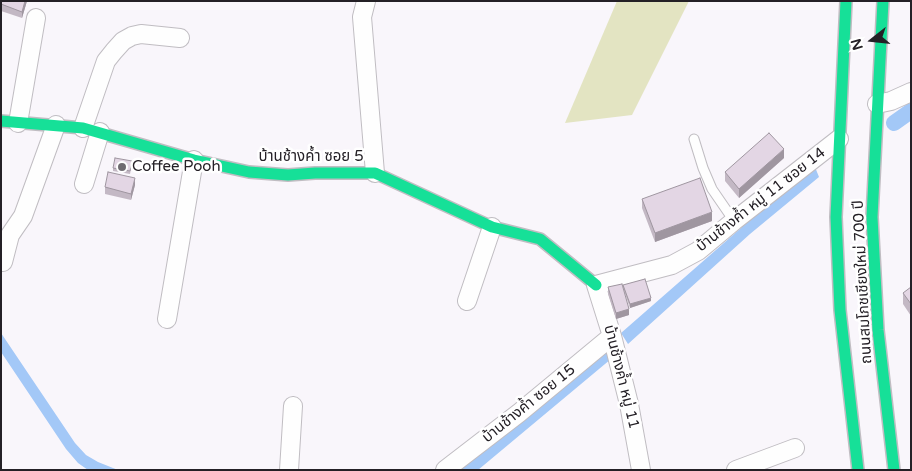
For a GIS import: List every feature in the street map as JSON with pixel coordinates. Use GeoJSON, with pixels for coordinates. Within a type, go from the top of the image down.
{"type":"FeatureCollection","features":[{"type":"Feature","properties":{"kind":"main road","name":"ถนนสมโภชเชียงใหม่ 700 ปี"},"geometry":{"type":"LineString","coordinates":[[846,1],[836,217],[840,310],[858,470]]}},
{"type":"Feature","properties":{"kind":"main road","name":"ถนนสมโภชเชียงใหม่ 700 ปี"},"geometry":{"type":"LineString","coordinates":[[883,1],[872,217],[878,330],[894,470]]}},
{"type":"Feature","properties":{"kind":"main road","name":"บ้านช้างค้ำ ซอย 5"},"geometry":{"type":"LineString","coordinates":[[10,122],[83,128],[194,160],[249,172],[288,174],[375,173],[492,227],[540,239],[596,285]]}},
{"type":"Feature","properties":{"kind":"street"},"geometry":{"type":"LineString","coordinates":[[366,1],[362,17],[375,173]]}},
{"type":"Feature","properties":{"kind":"street"},"geometry":{"type":"LineString","coordinates":[[10,122],[36,18]]}},
{"type":"Feature","properties":{"kind":"street"},"geometry":{"type":"LineString","coordinates":[[83,128],[106,61],[123,41],[141,34],[180,38]]}},
{"type":"Feature","properties":{"kind":"street"},"geometry":{"type":"LineString","coordinates":[[877,104],[891,101],[911,92]]}},
{"type":"Feature","properties":{"kind":"street"},"geometry":{"type":"LineString","coordinates":[[3,262],[10,235],[23,216],[56,126]]}},
{"type":"Feature","properties":{"kind":"street"},"geometry":{"type":"LineString","coordinates":[[84,184],[100,132]]}},
{"type":"Feature","properties":{"kind":"street","name":"บ้านช้างค้ำ หมู่ 11 ซอย 14"},"geometry":{"type":"LineString","coordinates":[[596,285],[672,265],[698,250],[839,139]]}},
{"type":"Feature","properties":{"kind":"street"},"geometry":{"type":"LineString","coordinates":[[167,319],[194,160]]}},
{"type":"Feature","properties":{"kind":"street"},"geometry":{"type":"LineString","coordinates":[[467,301],[492,227]]}},
{"type":"Feature","properties":{"kind":"street","name":"บ้านช้างค้ำ หมู่ 11"},"geometry":{"type":"LineString","coordinates":[[596,285],[612,336],[629,404],[641,470]]}},
{"type":"Feature","properties":{"kind":"street","name":"บ้านช้างค้ำ ซอย 15"},"geometry":{"type":"LineString","coordinates":[[445,470],[519,413],[612,336]]}},
{"type":"Feature","properties":{"kind":"street"},"geometry":{"type":"LineString","coordinates":[[289,470],[294,406]]}},
{"type":"Feature","properties":{"kind":"street"},"geometry":{"type":"LineString","coordinates":[[736,470],[795,448]]}},
{"type":"Feature","properties":{"kind":"lane"},"geometry":{"type":"LineString","coordinates":[[694,138],[712,189],[734,221]]}},
{"type":"Feature","properties":{"kind":"green space"},"geometry":{"type":"Polygon","coordinates":[[[617,1],[689,1],[632,115],[565,123],[617,1]]]}},
{"type":"Feature","properties":{"kind":"water"},"geometry":{"type":"Polygon","coordinates":[[[815,167],[819,177],[750,234],[628,344],[621,333],[765,207],[815,167]]]}},
{"type":"Feature","properties":{"kind":"water"},"geometry":{"type":"Polygon","coordinates":[[[1,333],[75,443],[86,455],[118,470],[88,470],[78,463],[66,449],[1,352],[1,333]]]}},
{"type":"Feature","properties":{"kind":"water"},"geometry":{"type":"Polygon","coordinates":[[[607,346],[611,359],[478,470],[458,470],[607,346]]]}},
{"type":"Feature","properties":{"kind":"building"},"geometry":{"type":"Polygon","coordinates":[[[1,1],[25,1],[22,12],[1,4],[1,1]]]}},
{"type":"Feature","properties":{"kind":"building"},"geometry":{"type":"Polygon","coordinates":[[[769,133],[784,149],[739,189],[725,172],[769,133]]]}},
{"type":"Feature","properties":{"kind":"building","name":"Coffee Pooh"},"geometry":{"type":"Polygon","coordinates":[[[115,158],[132,161],[130,171],[113,168],[115,158]]]}},
{"type":"Feature","properties":{"kind":"building"},"geometry":{"type":"Polygon","coordinates":[[[108,172],[135,178],[131,194],[105,187],[108,172]]]}},
{"type":"Feature","properties":{"kind":"building"},"geometry":{"type":"Polygon","coordinates":[[[700,178],[712,212],[655,233],[642,199],[700,178]]]}},
{"type":"Feature","properties":{"kind":"building"},"geometry":{"type":"Polygon","coordinates":[[[645,279],[651,298],[630,304],[623,285],[645,279]]]}},
{"type":"Feature","properties":{"kind":"building"},"geometry":{"type":"Polygon","coordinates":[[[622,284],[629,309],[616,313],[608,287],[622,284]]]}},
{"type":"Feature","properties":{"kind":"building"},"geometry":{"type":"Polygon","coordinates":[[[911,287],[911,304],[903,293],[911,287]]]}},
{"type":"Feature","properties":{"kind":"waterway"},"geometry":{"type":"LineString","coordinates":[[894,123],[911,111]]}},
{"type":"Feature","properties":{"kind":"traffic: fast"},"geometry":{"type":"LineString","coordinates":[[846,1],[836,217],[840,310],[858,470]]}},
{"type":"Feature","properties":{"kind":"traffic: fast"},"geometry":{"type":"LineString","coordinates":[[883,1],[872,217],[878,330],[894,470]]}},
{"type":"Feature","properties":{"kind":"traffic: fast"},"geometry":{"type":"LineString","coordinates":[[1,121],[83,128],[194,160],[249,172],[288,175],[375,173],[492,227],[540,239],[596,285]]}},
{"type":"Feature","properties":{"kind":"place","name":"Coffee Pooh"},"geometry":{"type":"Point","coordinates":[122,167]}}]}
